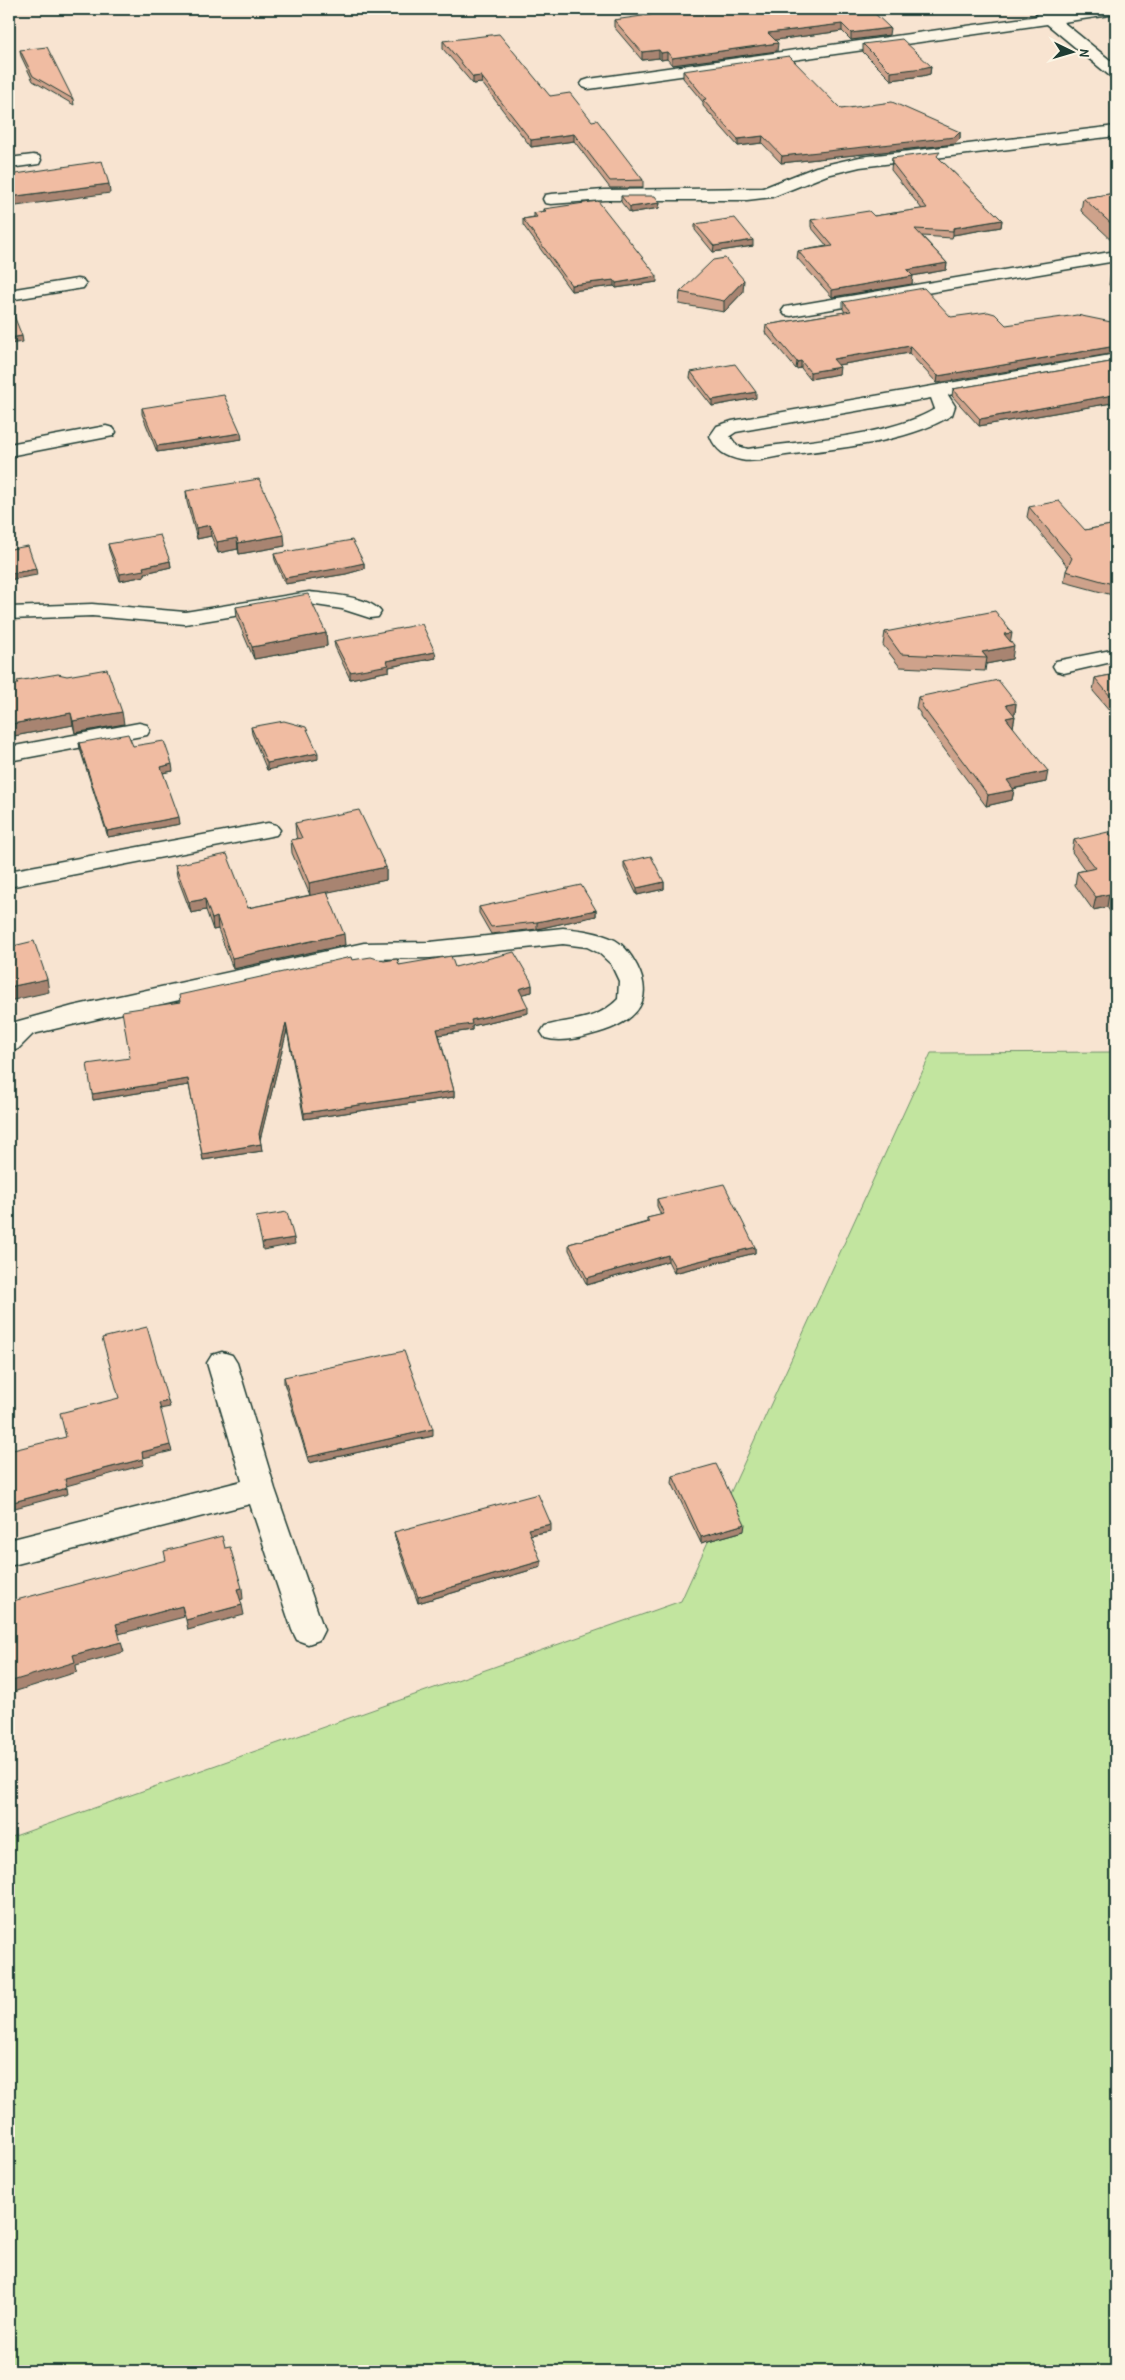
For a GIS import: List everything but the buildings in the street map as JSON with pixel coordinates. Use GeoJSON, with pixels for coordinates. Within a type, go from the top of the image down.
{"type":"FeatureCollection","features":[{"type":"Feature","properties":{"kind":"street"},"geometry":{"type":"LineString","coordinates":[[1038,9],[1116,73]]}},
{"type":"Feature","properties":{"kind":"street"},"geometry":{"type":"LineString","coordinates":[[589,84],[1116,10]]}},
{"type":"Feature","properties":{"kind":"street"},"geometry":{"type":"LineString","coordinates":[[551,199],[604,195],[747,196],[783,188],[822,171],[860,162],[1116,132]]}},
{"type":"Feature","properties":{"kind":"street"},"geometry":{"type":"LineString","coordinates":[[9,163],[33,160]]}},
{"type":"Feature","properties":{"kind":"street"},"geometry":{"type":"LineString","coordinates":[[790,311],[1116,256]]}},
{"type":"Feature","properties":{"kind":"street"},"geometry":{"type":"LineString","coordinates":[[9,295],[77,284]]}},
{"type":"Feature","properties":{"kind":"street"},"geometry":{"type":"LineString","coordinates":[[936,391],[946,406],[945,411],[939,417],[914,426],[887,432],[748,455],[731,452],[722,444],[720,436],[724,430],[732,427],[936,391],[1116,360]]}},
{"type":"Feature","properties":{"kind":"street"},"geometry":{"type":"LineString","coordinates":[[9,450],[106,432]]}},
{"type":"Feature","properties":{"kind":"street"},"geometry":{"type":"LineString","coordinates":[[9,613],[92,610],[185,618],[211,615],[290,599],[309,598],[346,603],[370,612]]}},
{"type":"Feature","properties":{"kind":"street"},"geometry":{"type":"LineString","coordinates":[[1064,666],[1116,655]]}},
{"type":"Feature","properties":{"kind":"street"},"geometry":{"type":"LineString","coordinates":[[9,754],[139,730]]}},
{"type":"Feature","properties":{"kind":"street"},"geometry":{"type":"LineString","coordinates":[[9,878],[268,830]]}},
{"type":"Feature","properties":{"kind":"street"},"geometry":{"type":"LineString","coordinates":[[14,1034],[73,1015],[364,951],[450,949],[563,936],[592,940],[608,947],[621,960],[632,981],[631,1001],[619,1015],[604,1024],[583,1029],[554,1032]]}},
{"type":"Feature","properties":{"kind":"street"},"geometry":{"type":"LineString","coordinates":[[222,1363],[260,1489],[308,1630]]}},
{"type":"Feature","properties":{"kind":"street"},"geometry":{"type":"LineString","coordinates":[[9,1553],[260,1489]]}},
{"type":"Feature","properties":{"kind":"green space"},"geometry":{"type":"Polygon","coordinates":[[[1116,1052],[1116,2371],[9,2371],[9,1838],[681,1601],[931,1053],[1116,1052]]]}}]}
